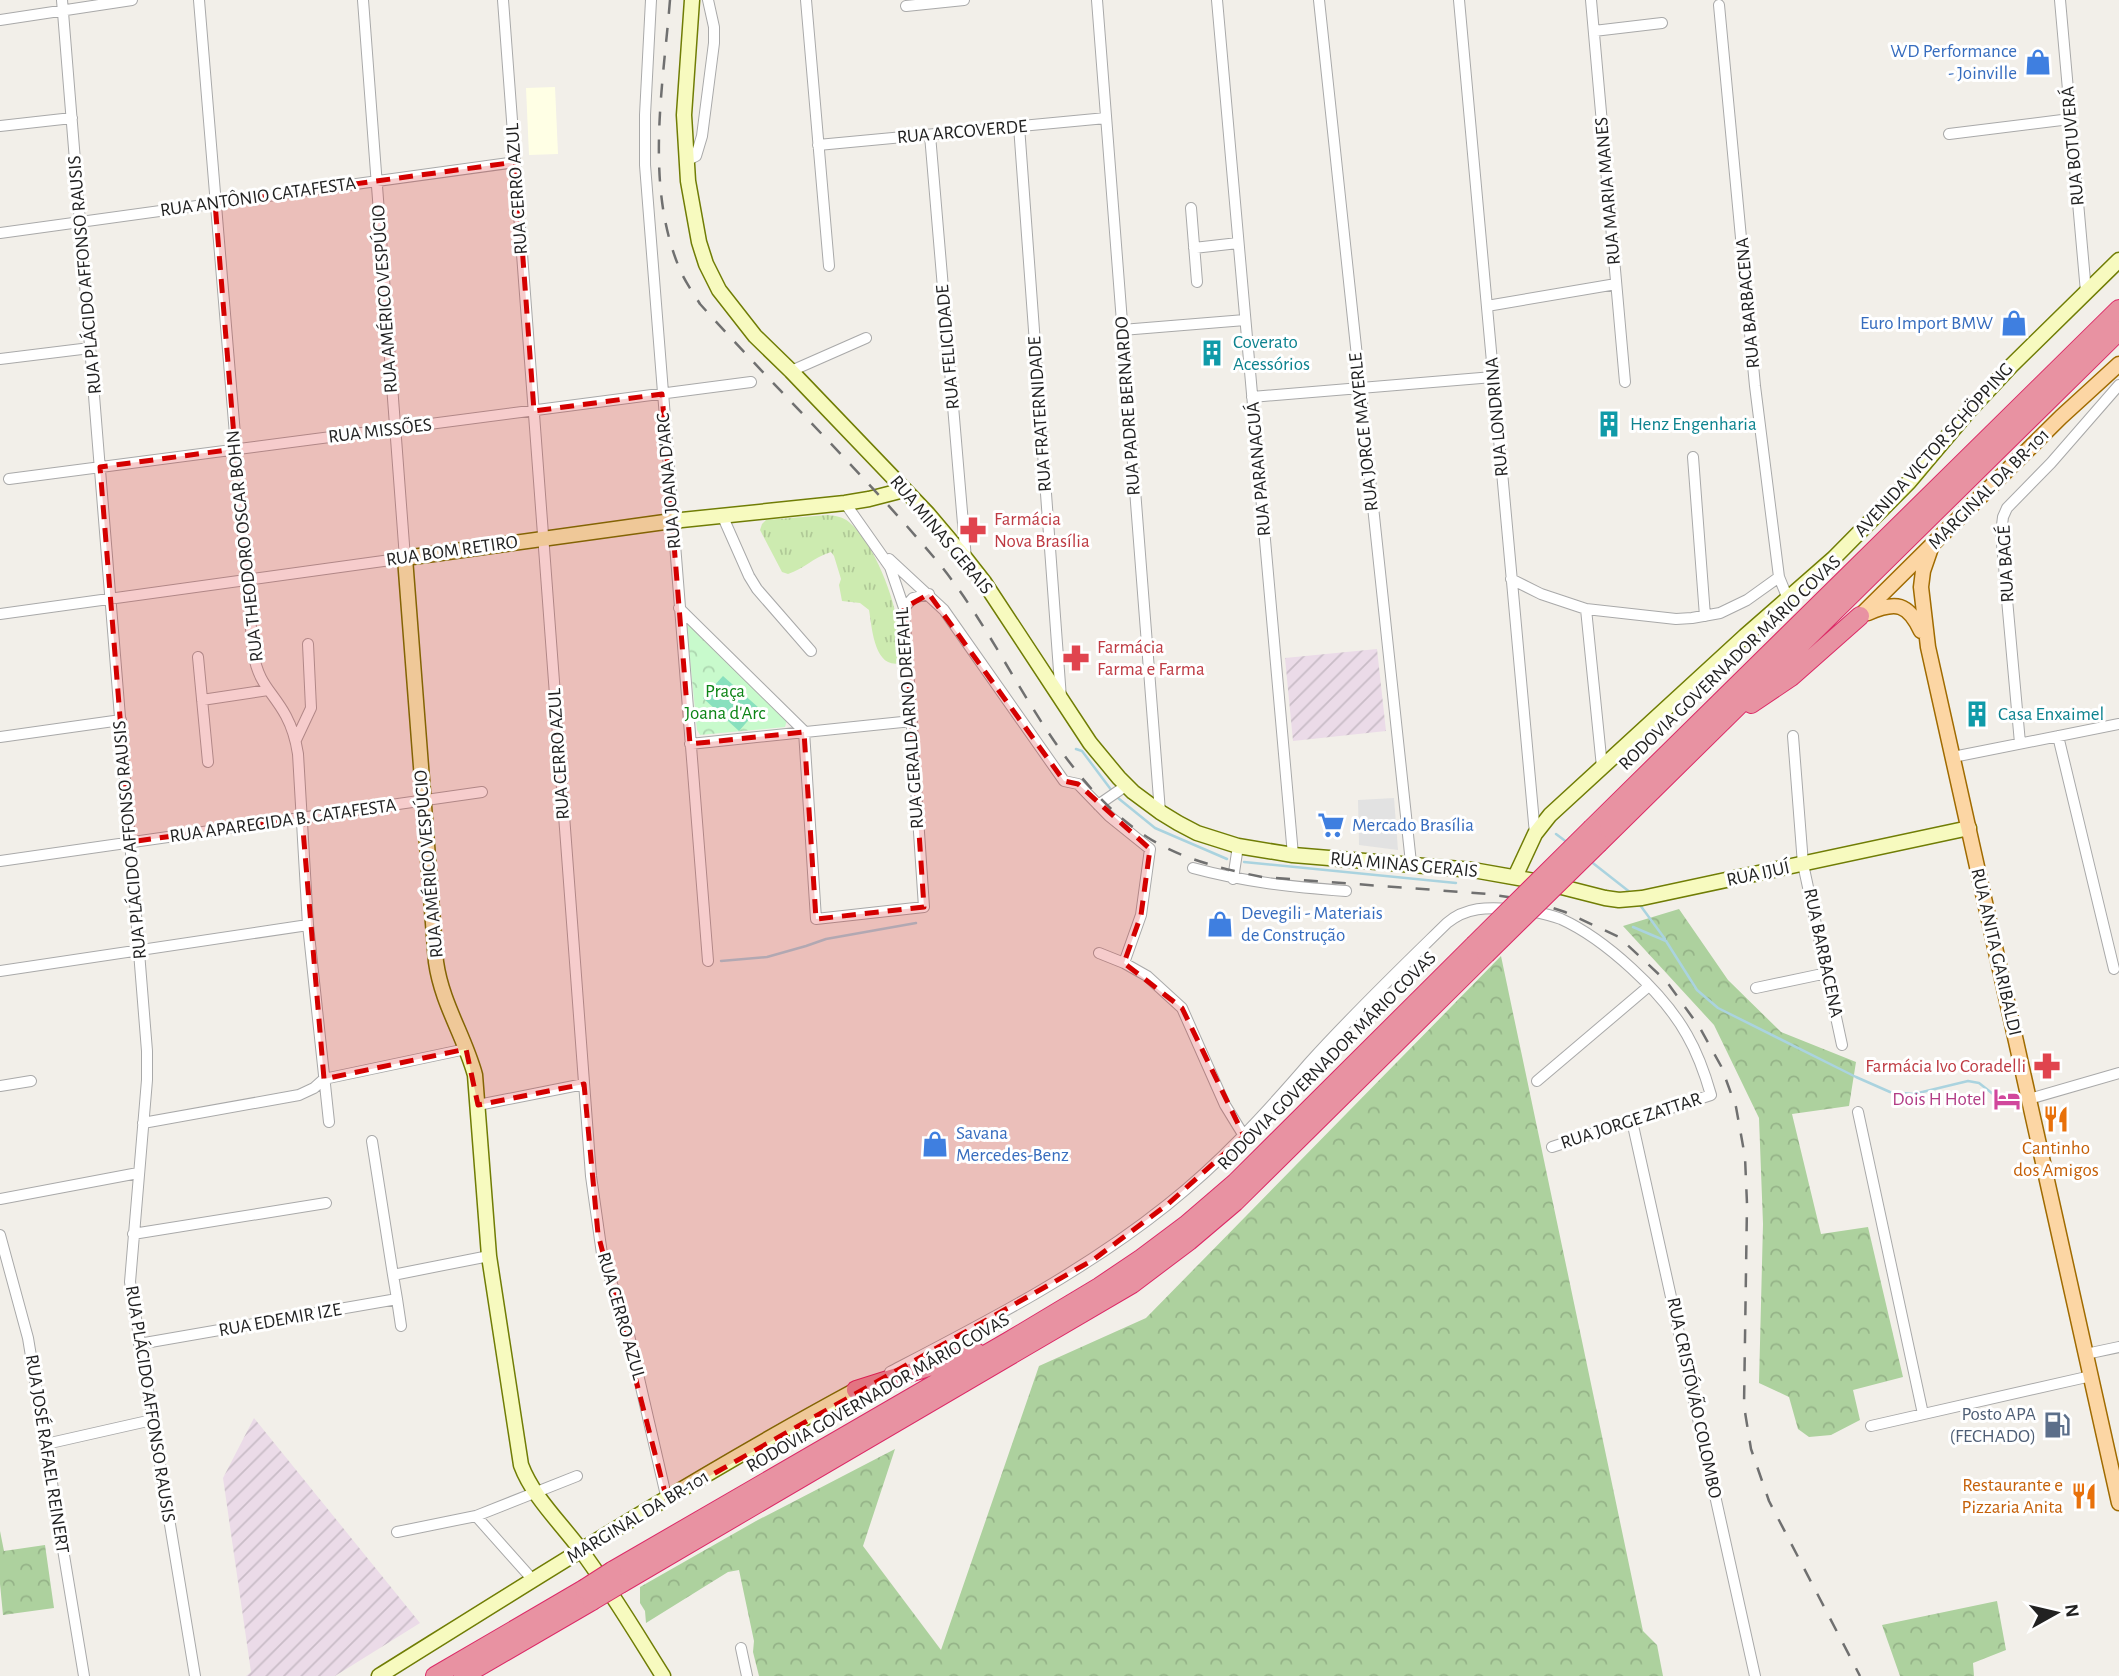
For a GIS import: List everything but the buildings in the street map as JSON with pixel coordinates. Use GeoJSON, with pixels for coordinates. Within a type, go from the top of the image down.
{"type":"FeatureCollection","features":[{"type":"Feature","properties":{"kind":"highway"},"geometry":{"type":"LineString","coordinates":[[2093,346],[2119,293]]}},
{"type":"Feature","properties":{"kind":"highway","name":"RODOVIA GOVERNADOR MÁRIO COVAS"},"geometry":{"type":"LineString","coordinates":[[1595,835],[1713,730],[2093,346],[2119,309]]}},
{"type":"Feature","properties":{"kind":"highway"},"geometry":{"type":"LineString","coordinates":[[2093,346],[2119,333]]}},
{"type":"Feature","properties":{"kind":"highway","name":"RODOVIA GOVERNADOR MÁRIO COVAS"},"geometry":{"type":"LineString","coordinates":[[463,1676],[617,1577],[1099,1287],[1142,1258],[1215,1200],[1480,949],[2093,346]]}},
{"type":"Feature","properties":{"kind":"highway"},"geometry":{"type":"LineString","coordinates":[[1713,730],[1791,677],[1860,616]]}},
{"type":"Feature","properties":{"kind":"highway","name":"RODOVIA GOVERNADOR MÁRIO COVAS"},"geometry":{"type":"LineString","coordinates":[[617,1577],[1113,1297],[1150,1271],[1260,1180],[1480,949]]}},
{"type":"Feature","properties":{"kind":"highway"},"geometry":{"type":"LineString","coordinates":[[856,1390],[1009,1341]]}},
{"type":"Feature","properties":{"kind":"highway","name":"RODOVIA GOVERNADOR MÁRIO COVAS"},"geometry":{"type":"LineString","coordinates":[[435,1676],[588,1595]]}},
{"type":"Feature","properties":{"kind":"main road","name":"RUA MINAS GERAIS"},"geometry":{"type":"LineString","coordinates":[[692,0],[684,115],[686,161],[699,242],[712,278],[727,304],[744,325],[904,489],[966,559],[1090,743],[1127,785],[1160,812],[1197,832],[1238,846],[1293,855],[1411,863],[1546,883]]}},
{"type":"Feature","properties":{"kind":"main road","name":"AVENIDA VICTOR SCHÖPPING"},"geometry":{"type":"LineString","coordinates":[[1516,877],[1535,834],[1550,815],[1745,636],[1829,563],[1887,506],[2003,374],[2119,260]]}},
{"type":"Feature","properties":{"kind":"main road","name":"MARGINAL DA BR-101"},"geometry":{"type":"LineString","coordinates":[[1860,616],[2119,363]]}},
{"type":"Feature","properties":{"kind":"main road","name":"RUA BOM RETIRO"},"geometry":{"type":"LineString","coordinates":[[405,558],[672,521],[845,503],[904,489]]}},
{"type":"Feature","properties":{"kind":"main road","name":"RUA ANITA GARIBALDI"},"geometry":{"type":"LineString","coordinates":[[1932,545],[1923,571],[1921,587],[1928,647],[2119,1503]]}},
{"type":"Feature","properties":{"kind":"main road","name":"RUA AMÉRICO VESPÚCIO"},"geometry":{"type":"LineString","coordinates":[[405,558],[439,979],[475,1075],[489,1255],[521,1465],[526,1479],[581,1550],[663,1676]]}},
{"type":"Feature","properties":{"kind":"main road","name":"RUA ANITA GARIBALDI"},"geometry":{"type":"LineString","coordinates":[[1860,616],[1884,606],[1904,608],[1914,616],[1928,647]]}},
{"type":"Feature","properties":{"kind":"main road","name":"RUA IJUÍ"},"geometry":{"type":"LineString","coordinates":[[1546,883],[1605,898],[1630,900],[1969,828]]}},
{"type":"Feature","properties":{"kind":"main road","name":"MARGINAL DA BR-101"},"geometry":{"type":"LineString","coordinates":[[379,1676],[581,1550],[856,1390]]}},
{"type":"Feature","properties":{"kind":"street"},"geometry":{"type":"LineString","coordinates":[[0,20],[63,5],[132,0]]}},
{"type":"Feature","properties":{"kind":"street","name":"RUA THEODORO OSCAR BOHN"},"geometry":{"type":"LineString","coordinates":[[199,0],[255,663],[262,683],[285,713],[296,740],[308,925],[329,1122]]}},
{"type":"Feature","properties":{"kind":"street","name":"RUA AMÉRICO VESPÚCIO"},"geometry":{"type":"LineString","coordinates":[[363,0],[405,558]]}},
{"type":"Feature","properties":{"kind":"street","name":"RUA CERRO AZUL"},"geometry":{"type":"LineString","coordinates":[[503,0],[593,1194],[602,1254],[629,1335],[667,1500]]}},
{"type":"Feature","properties":{"kind":"street","name":"RUA JOANA D'ARC"},"geometry":{"type":"LineString","coordinates":[[651,0],[645,104],[645,165],[708,961]]}},
{"type":"Feature","properties":{"kind":"street"},"geometry":{"type":"LineString","coordinates":[[686,161],[692,159],[698,151],[704,123],[714,43],[708,0]]}},
{"type":"Feature","properties":{"kind":"street"},"geometry":{"type":"LineString","coordinates":[[806,0],[829,266]]}},
{"type":"Feature","properties":{"kind":"street"},"geometry":{"type":"LineString","coordinates":[[906,6],[964,0]]}},
{"type":"Feature","properties":{"kind":"street","name":"RUA PADRE BERNARDO"},"geometry":{"type":"LineString","coordinates":[[1097,0],[1160,812]]}},
{"type":"Feature","properties":{"kind":"street","name":"RUA PARANAGUÁ"},"geometry":{"type":"LineString","coordinates":[[1217,0],[1293,855]]}},
{"type":"Feature","properties":{"kind":"street","name":"RUA JORGE MAYERLE"},"geometry":{"type":"LineString","coordinates":[[1319,0],[1411,863]]}},
{"type":"Feature","properties":{"kind":"street","name":"RUA LONDRINA"},"geometry":{"type":"LineString","coordinates":[[1459,0],[1535,834]]}},
{"type":"Feature","properties":{"kind":"street","name":"RUA MARIA MANES"},"geometry":{"type":"LineString","coordinates":[[1591,0],[1625,382]]}},
{"type":"Feature","properties":{"kind":"street","name":"RUA BOTUVERÁ"},"geometry":{"type":"LineString","coordinates":[[2060,0],[2086,292]]}},
{"type":"Feature","properties":{"kind":"street","name":"RUA PLÁCIDO AFFONSO RAUSIS"},"geometry":{"type":"LineString","coordinates":[[63,5],[148,1067],[130,1282],[195,1676]]}},
{"type":"Feature","properties":{"kind":"street","name":"RUA BARBACENA"},"geometry":{"type":"LineString","coordinates":[[1719,5],[1755,386],[1779,577],[1788,599]]}},
{"type":"Feature","properties":{"kind":"street"},"geometry":{"type":"LineString","coordinates":[[1594,31],[1662,23]]}},
{"type":"Feature","properties":{"kind":"street"},"geometry":{"type":"LineString","coordinates":[[0,126],[72,118]]}},
{"type":"Feature","properties":{"kind":"street","name":"RUA ARCOVERDE"},"geometry":{"type":"LineString","coordinates":[[818,145],[1106,118]]}},
{"type":"Feature","properties":{"kind":"street"},"geometry":{"type":"LineString","coordinates":[[1949,134],[2070,118]]}},
{"type":"Feature","properties":{"kind":"street","name":"RUA FRATERNIDADE"},"geometry":{"type":"LineString","coordinates":[[1019,126],[1061,701]]}},
{"type":"Feature","properties":{"kind":"street","name":"RUA FELICIDADE"},"geometry":{"type":"LineString","coordinates":[[930,135],[966,559]]}},
{"type":"Feature","properties":{"kind":"street","name":"RUA ANTÔNIO CATAFESTA"},"geometry":{"type":"LineString","coordinates":[[0,233],[516,162]]}},
{"type":"Feature","properties":{"kind":"street"},"geometry":{"type":"LineString","coordinates":[[1191,208],[1197,282]]}},
{"type":"Feature","properties":{"kind":"street"},"geometry":{"type":"LineString","coordinates":[[1194,248],[1238,243]]}},
{"type":"Feature","properties":{"kind":"street"},"geometry":{"type":"LineString","coordinates":[[1487,306],[1616,284]]}},
{"type":"Feature","properties":{"kind":"street"},"geometry":{"type":"LineString","coordinates":[[1122,330],[1245,320]]}},
{"type":"Feature","properties":{"kind":"street"},"geometry":{"type":"LineString","coordinates":[[791,371],[866,338]]}},
{"type":"Feature","properties":{"kind":"street"},"geometry":{"type":"LineString","coordinates":[[0,359],[90,348]]}},
{"type":"Feature","properties":{"kind":"street"},"geometry":{"type":"LineString","coordinates":[[1252,397],[1493,377]]}},
{"type":"Feature","properties":{"kind":"street","name":"RUA MISSÕES"},"geometry":{"type":"LineString","coordinates":[[9,479],[751,382]]}},
{"type":"Feature","properties":{"kind":"street","name":"RUA BAGÉ"},"geometry":{"type":"LineString","coordinates":[[2020,743],[2001,533],[2003,517],[2013,500],[2051,464],[2119,385]]}},
{"type":"Feature","properties":{"kind":"street"},"geometry":{"type":"LineString","coordinates":[[1693,457],[1705,616]]}},
{"type":"Feature","properties":{"kind":"street","name":"RUA GERALD ARNO DREFAHL"},"geometry":{"type":"LineString","coordinates":[[804,732],[816,919],[924,907],[904,608],[895,577],[882,553],[845,503]]}},
{"type":"Feature","properties":{"kind":"street"},"geometry":{"type":"LineString","coordinates":[[722,515],[757,589],[811,651]]}},
{"type":"Feature","properties":{"kind":"street"},"geometry":{"type":"LineString","coordinates":[[882,553],[944,610],[1064,782],[1078,784],[1098,805],[1150,849],[1141,915],[1124,963]]}},
{"type":"Feature","properties":{"kind":"street","name":"RUA BOM RETIRO"},"geometry":{"type":"LineString","coordinates":[[0,614],[405,558]]}},
{"type":"Feature","properties":{"kind":"street"},"geometry":{"type":"LineString","coordinates":[[1511,579],[1541,594],[1586,609],[1676,619],[1705,616],[1737,606],[1779,577]]}},
{"type":"Feature","properties":{"kind":"street"},"geometry":{"type":"LineString","coordinates":[[904,608],[913,598],[929,594]]}},
{"type":"Feature","properties":{"kind":"street"},"geometry":{"type":"LineString","coordinates":[[679,608],[804,732]]}},
{"type":"Feature","properties":{"kind":"street"},"geometry":{"type":"LineString","coordinates":[[1586,609],[1602,767]]}},
{"type":"Feature","properties":{"kind":"street"},"geometry":{"type":"LineString","coordinates":[[296,740],[311,708],[308,644]]}},
{"type":"Feature","properties":{"kind":"street"},"geometry":{"type":"LineString","coordinates":[[198,657],[208,762]]}},
{"type":"Feature","properties":{"kind":"street"},"geometry":{"type":"LineString","coordinates":[[202,700],[268,690]]}},
{"type":"Feature","properties":{"kind":"street"},"geometry":{"type":"LineString","coordinates":[[0,737],[121,720]]}},
{"type":"Feature","properties":{"kind":"street"},"geometry":{"type":"LineString","coordinates":[[690,744],[912,721]]}},
{"type":"Feature","properties":{"kind":"street"},"geometry":{"type":"LineString","coordinates":[[1953,757],[2119,724]]}},
{"type":"Feature","properties":{"kind":"street","name":"RUA BARBACENA"},"geometry":{"type":"LineString","coordinates":[[1793,736],[1804,864],[1842,1045]]}},
{"type":"Feature","properties":{"kind":"street"},"geometry":{"type":"LineString","coordinates":[[2059,736],[2114,969]]}},
{"type":"Feature","properties":{"kind":"street"},"geometry":{"type":"LineString","coordinates":[[1098,805],[1127,785]]}},
{"type":"Feature","properties":{"kind":"street","name":"RUA APARECIDA B. CATAFESTA"},"geometry":{"type":"LineString","coordinates":[[0,861],[482,792]]}},
{"type":"Feature","properties":{"kind":"street"},"geometry":{"type":"LineString","coordinates":[[1233,879],[1238,846]]}},
{"type":"Feature","properties":{"kind":"street"},"geometry":{"type":"LineString","coordinates":[[1193,868],[1233,879],[1278,886],[1346,891]]}},
{"type":"Feature","properties":{"kind":"street","name":"MARGINAL DA BR-101"},"geometry":{"type":"LineString","coordinates":[[856,1390],[1093,1260],[1168,1204],[1244,1136],[1310,1062],[1447,923],[1465,912],[1492,908],[1546,914],[1568,922],[1597,940],[1649,986],[1676,1018],[1687,1034],[1706,1075],[1710,1095]]}},
{"type":"Feature","properties":{"kind":"street"},"geometry":{"type":"LineString","coordinates":[[0,971],[308,925]]}},
{"type":"Feature","properties":{"kind":"street"},"geometry":{"type":"LineString","coordinates":[[1099,953],[1124,963],[1157,983],[1182,1008],[1226,1104],[1244,1136]]}},
{"type":"Feature","properties":{"kind":"street"},"geometry":{"type":"LineString","coordinates":[[1756,988],[1827,973]]}},
{"type":"Feature","properties":{"kind":"street"},"geometry":{"type":"LineString","coordinates":[[1537,1081],[1649,986]]}},
{"type":"Feature","properties":{"kind":"street"},"geometry":{"type":"LineString","coordinates":[[143,1123],[299,1095],[314,1088],[324,1079],[466,1049]]}},
{"type":"Feature","properties":{"kind":"street"},"geometry":{"type":"LineString","coordinates":[[2029,1099],[2119,1073]]}},
{"type":"Feature","properties":{"kind":"street"},"geometry":{"type":"LineString","coordinates":[[0,1086],[31,1081]]}},
{"type":"Feature","properties":{"kind":"street"},"geometry":{"type":"LineString","coordinates":[[478,1105],[584,1084]]}},
{"type":"Feature","properties":{"kind":"street","name":"RUA JORGE ZATTAR"},"geometry":{"type":"LineString","coordinates":[[1552,1147],[1710,1095]]}},
{"type":"Feature","properties":{"kind":"street"},"geometry":{"type":"LineString","coordinates":[[1858,1112],[1923,1414]]}},
{"type":"Feature","properties":{"kind":"street","name":"RUA CRISTÓVÃO COLOMBO"},"geometry":{"type":"LineString","coordinates":[[1632,1121],[1755,1676]]}},
{"type":"Feature","properties":{"kind":"street"},"geometry":{"type":"LineString","coordinates":[[372,1142],[401,1326]]}},
{"type":"Feature","properties":{"kind":"street"},"geometry":{"type":"LineString","coordinates":[[0,1199],[138,1173]]}},
{"type":"Feature","properties":{"kind":"street"},"geometry":{"type":"LineString","coordinates":[[133,1234],[326,1203]]}},
{"type":"Feature","properties":{"kind":"street","name":"RUA JOSÉ RAFAEL REINERT"},"geometry":{"type":"LineString","coordinates":[[0,1235],[28,1338],[84,1676]]}},
{"type":"Feature","properties":{"kind":"street"},"geometry":{"type":"LineString","coordinates":[[393,1275],[489,1255]]}},
{"type":"Feature","properties":{"kind":"street","name":"RUA EDEMIR IZE"},"geometry":{"type":"LineString","coordinates":[[139,1344],[397,1299]]}},
{"type":"Feature","properties":{"kind":"street"},"geometry":{"type":"LineString","coordinates":[[2086,1354],[2119,1347]]}},
{"type":"Feature","properties":{"kind":"street"},"geometry":{"type":"LineString","coordinates":[[1871,1426],[2091,1377]]}},
{"type":"Feature","properties":{"kind":"street"},"geometry":{"type":"LineString","coordinates":[[46,1444],[152,1420]]}},
{"type":"Feature","properties":{"kind":"street"},"geometry":{"type":"LineString","coordinates":[[397,1532],[476,1516],[576,1476]]}},
{"type":"Feature","properties":{"kind":"street"},"geometry":{"type":"LineString","coordinates":[[476,1516],[533,1580]]}},
{"type":"Feature","properties":{"kind":"street"},"geometry":{"type":"LineString","coordinates":[[741,1648],[747,1676]]}},
{"type":"Feature","properties":{"kind":"highlighted area"},"geometry":{"type":"Polygon","coordinates":[[[516,162],[534,411],[662,394],[690,744],[804,732],[816,919],[924,907],[904,608],[929,594],[1064,781],[1078,784],[1150,849],[1141,915],[1124,963],[1182,1008],[1244,1136],[1168,1204],[1093,1260],[667,1500],[598,1234],[584,1084],[478,1105],[466,1049],[324,1079],[302,818],[130,842],[100,467],[235,449],[215,203],[516,162]]]}},
{"type":"Feature","properties":{"kind":"shaded area"},"geometry":{"type":"Polygon","coordinates":[[[555,87],[558,154],[529,155],[526,88],[555,87]]]}},
{"type":"Feature","properties":{"kind":"shaded area"},"geometry":{"type":"Polygon","coordinates":[[[1377,649],[1386,731],[1293,741],[1285,658],[1377,649]]]}},
{"type":"Feature","properties":{"kind":"shaded area"},"geometry":{"type":"Polygon","coordinates":[[[1394,798],[1398,850],[1359,845],[1358,800],[1394,798]]]}},
{"type":"Feature","properties":{"kind":"shaded area"},"geometry":{"type":"Polygon","coordinates":[[[254,1418],[420,1623],[335,1676],[246,1676],[251,1672],[223,1478],[254,1418]]]}},
{"type":"Feature","properties":{"kind":"green space"},"geometry":{"type":"Polygon","coordinates":[[[828,515],[849,522],[875,557],[888,587],[896,617],[901,663],[885,660],[880,654],[873,636],[869,610],[860,603],[842,601],[839,585],[841,579],[831,552],[788,574],[782,572],[760,530],[766,520],[828,515]]]}},
{"type":"Feature","properties":{"kind":"green space","name":"Praça Joana d'Arc"},"geometry":{"type":"Polygon","coordinates":[[[686,619],[787,720],[785,727],[700,735],[697,730],[686,619]]]}},
{"type":"Feature","properties":{"kind":"green space"},"geometry":{"type":"Polygon","coordinates":[[[723,676],[759,708],[739,731],[703,698],[723,676]]]}},
{"type":"Feature","properties":{"kind":"green space"},"geometry":{"type":"Polygon","coordinates":[[[1679,909],[1728,980],[1781,1032],[1856,1062],[1849,1106],[1792,1114],[1821,1234],[1868,1227],[1903,1377],[1853,1390],[1860,1420],[1831,1435],[1809,1437],[1798,1429],[1789,1397],[1759,1383],[1763,1224],[1759,1118],[1714,1025],[1623,926],[1679,909]]]}},
{"type":"Feature","properties":{"kind":"green space"},"geometry":{"type":"Polygon","coordinates":[[[1501,956],[1643,1631],[1657,1645],[1663,1676],[759,1676],[739,1570],[728,1572],[646,1623],[645,1611],[640,1603],[640,1587],[756,1521],[895,1449],[863,1546],[941,1650],[1039,1366],[1146,1318],[1501,956]]]}},
{"type":"Feature","properties":{"kind":"green space"},"geometry":{"type":"Polygon","coordinates":[[[0,1531],[4,1551],[45,1545],[54,1608],[3,1615],[0,1531]]]}},
{"type":"Feature","properties":{"kind":"green space"},"geometry":{"type":"Polygon","coordinates":[[[1997,1601],[2006,1650],[1973,1663],[1974,1676],[1900,1676],[1882,1625],[1997,1601]]]}},
{"type":"Feature","properties":{"kind":"waterway"},"geometry":{"type":"LineString","coordinates":[[1076,749],[1082,751],[1112,791]]}},
{"type":"Feature","properties":{"kind":"waterway"},"geometry":{"type":"LineString","coordinates":[[1118,798],[1155,828],[1227,859]]}},
{"type":"Feature","properties":{"kind":"waterway"},"geometry":{"type":"LineString","coordinates":[[1556,834],[1568,843]]}},
{"type":"Feature","properties":{"kind":"waterway"},"geometry":{"type":"LineString","coordinates":[[1589,860],[1631,893]]}},
{"type":"Feature","properties":{"kind":"waterway"},"geometry":{"type":"LineString","coordinates":[[1244,862],[1456,883]]}},
{"type":"Feature","properties":{"kind":"waterway"},"geometry":{"type":"LineString","coordinates":[[1640,905],[1665,939]]}},
{"type":"Feature","properties":{"kind":"waterway"},"geometry":{"type":"LineString","coordinates":[[721,961],[767,957],[826,939],[916,923]]}},
{"type":"Feature","properties":{"kind":"waterway"},"geometry":{"type":"LineString","coordinates":[[1633,927],[1666,941],[1697,990],[1718,1008],[1856,1077],[1890,1092],[1914,1094],[1968,1081],[1979,1083],[1993,1094]]}},
{"type":"Feature","properties":{"kind":"railway"},"geometry":{"type":"LineString","coordinates":[[670,0],[661,103],[659,172],[670,240],[685,280],[700,304],[937,561],[987,632],[1057,745],[1083,779],[1113,810],[1160,845],[1203,862],[1247,874],[1488,894],[1529,900],[1565,912],[1619,937],[1667,982],[1700,1028],[1721,1066],[1736,1107],[1745,1157],[1747,1204],[1744,1406],[1751,1449],[1769,1501],[1860,1676]]}},
{"type":"Feature","properties":{"kind":"place","name":"WD Performance - Joinville"},"geometry":{"type":"Point","coordinates":[2038,62]}},
{"type":"Feature","properties":{"kind":"place","name":"Euro Import BMW"},"geometry":{"type":"Point","coordinates":[2014,323]}},
{"type":"Feature","properties":{"kind":"place","name":"Coverato Acessórios"},"geometry":{"type":"Point","coordinates":[1212,353]}},
{"type":"Feature","properties":{"kind":"place","name":"Henz Engenharia"},"geometry":{"type":"Point","coordinates":[1609,424]}},
{"type":"Feature","properties":{"kind":"place","name":"Farmácia Nova Brasília"},"geometry":{"type":"Point","coordinates":[973,530]}},
{"type":"Feature","properties":{"kind":"place","name":"Farmácia Farma e Farma"},"geometry":{"type":"Point","coordinates":[1076,658]}},
{"type":"Feature","properties":{"kind":"place","name":"Casa Enxaimel"},"geometry":{"type":"Point","coordinates":[1977,714]}},
{"type":"Feature","properties":{"kind":"place","name":"Mercado Brasília"},"geometry":{"type":"Point","coordinates":[1331,825]}},
{"type":"Feature","properties":{"kind":"place","name":"Devegili - Materiais de Construção"},"geometry":{"type":"Point","coordinates":[1220,924]}},
{"type":"Feature","properties":{"kind":"place","name":"Farmácia Ivo Coradelli"},"geometry":{"type":"Point","coordinates":[2047,1066]}},
{"type":"Feature","properties":{"kind":"place","name":"Dois H Hotel"},"geometry":{"type":"Point","coordinates":[2007,1099]}},
{"type":"Feature","properties":{"kind":"place","name":"Cantinho dos Amigos"},"geometry":{"type":"Point","coordinates":[2056,1119]}},
{"type":"Feature","properties":{"kind":"place","name":"Savana Mercedes-Benz"},"geometry":{"type":"Point","coordinates":[935,1144]}},
{"type":"Feature","properties":{"kind":"place","name":"Posto APA (FECHADO)"},"geometry":{"type":"Point","coordinates":[2057,1425]}},
{"type":"Feature","properties":{"kind":"place","name":"Restaurante e Pizzaria Anita"},"geometry":{"type":"Point","coordinates":[2084,1496]}}]}
